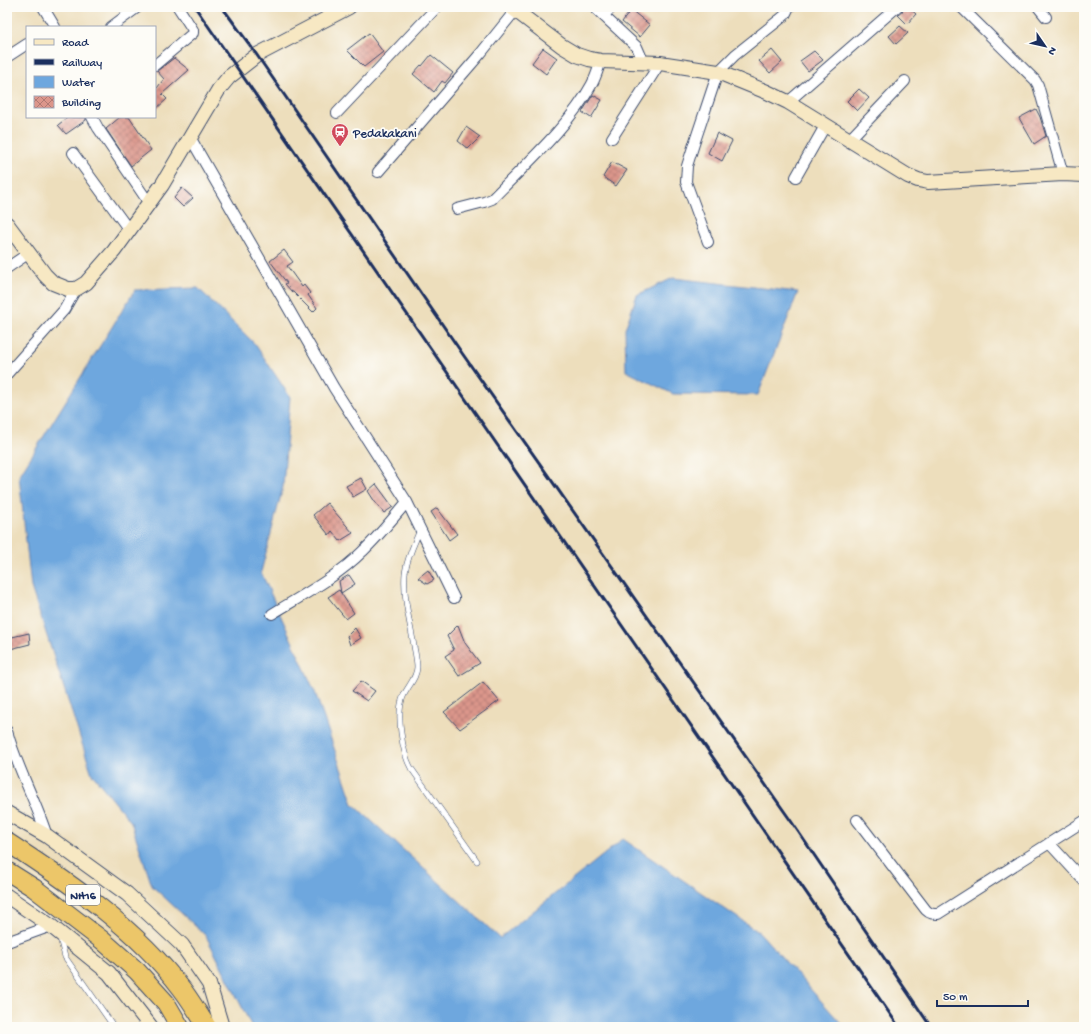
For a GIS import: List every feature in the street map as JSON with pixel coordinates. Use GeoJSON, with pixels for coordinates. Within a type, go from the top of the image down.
{"type":"FeatureCollection","features":[{"type":"Feature","properties":{"kind":"highway","name":"NH16"},"geometry":{"type":"LineString","coordinates":[[7,842],[48,868],[121,925],[153,956],[182,989],[207,1027]]}},
{"type":"Feature","properties":{"kind":"highway","name":"NH16"},"geometry":{"type":"LineString","coordinates":[[7,871],[34,888],[102,940],[137,971],[166,1003],[180,1027]]}},
{"type":"Feature","properties":{"kind":"main road"},"geometry":{"type":"LineString","coordinates":[[7,224],[45,275],[53,283],[68,289],[76,289],[86,283],[96,273],[130,230],[149,203],[219,89],[228,77],[257,55],[349,7]]}},
{"type":"Feature","properties":{"kind":"main road"},"geometry":{"type":"LineString","coordinates":[[515,8],[562,46],[577,55],[589,59],[601,61],[660,63],[718,72],[767,92],[788,102],[908,176],[918,180],[928,182],[1063,174],[1084,176]]}},
{"type":"Feature","properties":{"kind":"main road"},"geometry":{"type":"LineString","coordinates":[[7,813],[47,836],[127,894],[182,945],[209,984],[222,1027]]}},
{"type":"Feature","properties":{"kind":"main road"},"geometry":{"type":"LineString","coordinates":[[7,896],[55,929],[108,973],[151,1027]]}},
{"type":"Feature","properties":{"kind":"street"},"geometry":{"type":"LineString","coordinates":[[42,7],[54,26]]}},
{"type":"Feature","properties":{"kind":"street"},"geometry":{"type":"LineString","coordinates":[[112,26],[138,7]]}},
{"type":"Feature","properties":{"kind":"street"},"geometry":{"type":"LineString","coordinates":[[156,64],[193,33],[193,30],[178,7]]}},
{"type":"Feature","properties":{"kind":"street"},"geometry":{"type":"LineString","coordinates":[[337,113],[437,7]]}},
{"type":"Feature","properties":{"kind":"street"},"geometry":{"type":"LineString","coordinates":[[594,7],[609,12],[637,47],[644,63]]}},
{"type":"Feature","properties":{"kind":"street"},"geometry":{"type":"LineString","coordinates":[[708,242],[686,182],[686,175],[694,144],[718,72],[735,55],[785,15],[789,7]]}},
{"type":"Feature","properties":{"kind":"street"},"geometry":{"type":"LineString","coordinates":[[788,102],[897,7]]}},
{"type":"Feature","properties":{"kind":"street"},"geometry":{"type":"LineString","coordinates":[[962,7],[1035,80],[1038,85],[1063,174]]}},
{"type":"Feature","properties":{"kind":"street"},"geometry":{"type":"LineString","coordinates":[[1038,7],[1046,16]]}},
{"type":"Feature","properties":{"kind":"street"},"geometry":{"type":"LineString","coordinates":[[378,172],[481,53],[515,8]]}},
{"type":"Feature","properties":{"kind":"street"},"geometry":{"type":"LineString","coordinates":[[7,57],[26,45]]}},
{"type":"Feature","properties":{"kind":"street"},"geometry":{"type":"LineString","coordinates":[[457,209],[492,199],[572,114],[593,84],[601,61]]}},
{"type":"Feature","properties":{"kind":"street"},"geometry":{"type":"LineString","coordinates":[[612,138],[660,63]]}},
{"type":"Feature","properties":{"kind":"street"},"geometry":{"type":"LineString","coordinates":[[849,140],[905,81]]}},
{"type":"Feature","properties":{"kind":"street"},"geometry":{"type":"LineString","coordinates":[[93,118],[149,203]]}},
{"type":"Feature","properties":{"kind":"street"},"geometry":{"type":"LineString","coordinates":[[796,177],[825,126]]}},
{"type":"Feature","properties":{"kind":"street"},"geometry":{"type":"LineString","coordinates":[[190,137],[334,388],[407,502],[454,598]]}},
{"type":"Feature","properties":{"kind":"street"},"geometry":{"type":"LineString","coordinates":[[73,153],[130,230]]}},
{"type":"Feature","properties":{"kind":"street"},"geometry":{"type":"LineString","coordinates":[[7,268],[29,253]]}},
{"type":"Feature","properties":{"kind":"street"},"geometry":{"type":"LineString","coordinates":[[7,374],[64,310],[76,289]]}},
{"type":"Feature","properties":{"kind":"street"},"geometry":{"type":"LineString","coordinates":[[272,614],[350,563],[364,551],[407,502]]}},
{"type":"Feature","properties":{"kind":"street"},"geometry":{"type":"LineString","coordinates":[[7,731],[47,836]]}},
{"type":"Feature","properties":{"kind":"street"},"geometry":{"type":"LineString","coordinates":[[858,820],[926,910],[934,914],[938,914],[1084,821]]}},
{"type":"Feature","properties":{"kind":"street"},"geometry":{"type":"LineString","coordinates":[[1049,843],[1084,881]]}},
{"type":"Feature","properties":{"kind":"street"},"geometry":{"type":"LineString","coordinates":[[7,942],[55,929]]}},
{"type":"Feature","properties":{"kind":"lane"},"geometry":{"type":"LineString","coordinates":[[420,529],[409,557],[405,574],[407,604],[417,666],[415,676],[406,690],[400,709],[404,751],[411,768],[477,861]]}},
{"type":"Feature","properties":{"kind":"lane"},"geometry":{"type":"LineString","coordinates":[[55,929],[65,958],[114,1027]]}},
{"type":"Feature","properties":{"kind":"water"},"geometry":{"type":"Polygon","coordinates":[[[673,278],[798,292],[758,395],[673,394],[626,371],[625,329],[637,295],[673,278]]]}},
{"type":"Feature","properties":{"kind":"water"},"geometry":{"type":"Polygon","coordinates":[[[198,288],[255,344],[290,397],[283,487],[261,572],[315,692],[353,804],[500,938],[623,839],[760,933],[840,1022],[842,1027],[252,1027],[206,936],[152,886],[131,822],[92,774],[31,587],[19,476],[135,290],[198,288]]]}},
{"type":"Feature","properties":{"kind":"building"},"geometry":{"type":"Polygon","coordinates":[[[903,7],[908,7],[916,14],[907,24],[898,15],[902,12],[903,7]]]}},
{"type":"Feature","properties":{"kind":"building"},"geometry":{"type":"Polygon","coordinates":[[[631,10],[650,25],[640,37],[622,22],[631,10]]]}},
{"type":"Feature","properties":{"kind":"building"},"geometry":{"type":"Polygon","coordinates":[[[900,26],[908,33],[896,44],[889,36],[900,26]]]}},
{"type":"Feature","properties":{"kind":"building"},"geometry":{"type":"Polygon","coordinates":[[[369,33],[383,52],[364,67],[347,50],[369,33]]]}},
{"type":"Feature","properties":{"kind":"building"},"geometry":{"type":"Polygon","coordinates":[[[543,48],[557,58],[546,74],[532,63],[543,48]]]}},
{"type":"Feature","properties":{"kind":"building"},"geometry":{"type":"Polygon","coordinates":[[[772,50],[782,62],[770,73],[759,61],[772,50]]]}},
{"type":"Feature","properties":{"kind":"building"},"geometry":{"type":"Polygon","coordinates":[[[814,51],[823,60],[808,71],[800,61],[814,51]]]}},
{"type":"Feature","properties":{"kind":"building"},"geometry":{"type":"Polygon","coordinates":[[[431,55],[453,73],[445,83],[442,81],[434,92],[413,74],[431,55]]]}},
{"type":"Feature","properties":{"kind":"building"},"geometry":{"type":"Polygon","coordinates":[[[174,58],[189,70],[162,94],[167,99],[156,109],[156,88],[164,79],[157,71],[174,58]]]}},
{"type":"Feature","properties":{"kind":"building"},"geometry":{"type":"Polygon","coordinates":[[[859,89],[869,98],[857,111],[847,101],[859,89]]]}},
{"type":"Feature","properties":{"kind":"building"},"geometry":{"type":"Polygon","coordinates":[[[593,95],[602,100],[591,118],[582,112],[593,95]]]}},
{"type":"Feature","properties":{"kind":"building"},"geometry":{"type":"Polygon","coordinates":[[[1036,109],[1046,136],[1034,144],[1019,118],[1036,109]]]}},
{"type":"Feature","properties":{"kind":"building"},"geometry":{"type":"Polygon","coordinates":[[[67,118],[86,118],[86,120],[66,134],[58,125],[67,118]]]}},
{"type":"Feature","properties":{"kind":"building"},"geometry":{"type":"Polygon","coordinates":[[[119,118],[130,118],[151,150],[131,166],[106,129],[119,118]]]}},
{"type":"Feature","properties":{"kind":"building"},"geometry":{"type":"Polygon","coordinates":[[[466,127],[480,137],[468,149],[458,141],[466,127]]]}},
{"type":"Feature","properties":{"kind":"building"},"geometry":{"type":"Polygon","coordinates":[[[717,133],[732,141],[722,161],[708,153],[717,133]]]}},
{"type":"Feature","properties":{"kind":"building"},"geometry":{"type":"Polygon","coordinates":[[[612,162],[627,170],[616,186],[603,177],[612,162]]]}},
{"type":"Feature","properties":{"kind":"building"},"geometry":{"type":"Polygon","coordinates":[[[182,188],[193,198],[183,207],[174,198],[182,188]]]}},
{"type":"Feature","properties":{"kind":"building"},"geometry":{"type":"Polygon","coordinates":[[[284,250],[293,262],[287,266],[302,287],[304,285],[310,293],[308,295],[317,308],[313,312],[285,284],[287,283],[270,261],[284,250]]]}},
{"type":"Feature","properties":{"kind":"building"},"geometry":{"type":"Polygon","coordinates":[[[361,478],[367,489],[353,497],[346,486],[361,478]]]}},
{"type":"Feature","properties":{"kind":"building"},"geometry":{"type":"Polygon","coordinates":[[[376,484],[393,507],[384,513],[368,491],[376,484]]]}},
{"type":"Feature","properties":{"kind":"building"},"geometry":{"type":"Polygon","coordinates":[[[327,503],[353,533],[340,541],[332,531],[329,535],[313,515],[327,503]]]}},
{"type":"Feature","properties":{"kind":"building"},"geometry":{"type":"Polygon","coordinates":[[[437,508],[457,534],[449,540],[431,512],[437,508]]]}},
{"type":"Feature","properties":{"kind":"building"},"geometry":{"type":"Polygon","coordinates":[[[428,570],[434,580],[427,584],[418,578],[428,570]]]}},
{"type":"Feature","properties":{"kind":"building"},"geometry":{"type":"Polygon","coordinates":[[[349,575],[355,584],[341,593],[339,581],[349,575]]]}},
{"type":"Feature","properties":{"kind":"building"},"geometry":{"type":"Polygon","coordinates":[[[339,590],[354,613],[346,619],[328,597],[339,590]]]}},
{"type":"Feature","properties":{"kind":"building"},"geometry":{"type":"Polygon","coordinates":[[[458,625],[465,643],[480,663],[459,676],[445,656],[454,650],[447,636],[458,625]]]}},
{"type":"Feature","properties":{"kind":"building"},"geometry":{"type":"Polygon","coordinates":[[[355,628],[361,638],[350,645],[347,636],[355,628]]]}},
{"type":"Feature","properties":{"kind":"building"},"geometry":{"type":"Polygon","coordinates":[[[29,633],[30,644],[10,649],[8,638],[29,633]]]}},
{"type":"Feature","properties":{"kind":"building"},"geometry":{"type":"Polygon","coordinates":[[[361,681],[375,691],[367,701],[352,691],[361,681]]]}},
{"type":"Feature","properties":{"kind":"building"},"geometry":{"type":"Polygon","coordinates":[[[483,682],[499,701],[460,729],[444,712],[483,682]]]}},
{"type":"Feature","properties":{"kind":"railway"},"geometry":{"type":"LineString","coordinates":[[195,7],[899,1027]]}},
{"type":"Feature","properties":{"kind":"railway"},"geometry":{"type":"LineString","coordinates":[[222,7],[252,48],[464,356],[791,821],[931,1027]]}},
{"type":"Feature","properties":{"kind":"place","name":"Pedakakani"},"geometry":{"type":"Point","coordinates":[340,147]}}]}
